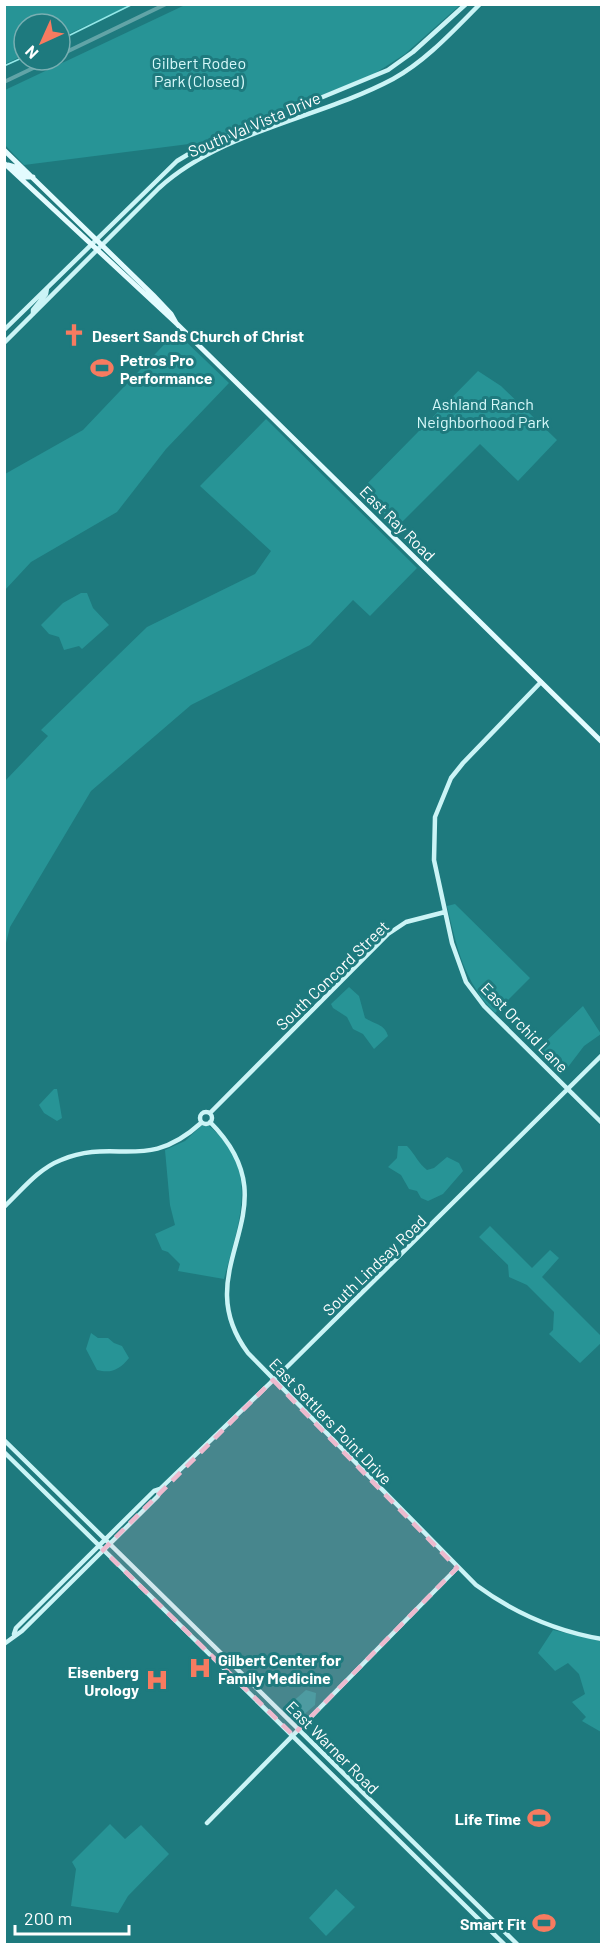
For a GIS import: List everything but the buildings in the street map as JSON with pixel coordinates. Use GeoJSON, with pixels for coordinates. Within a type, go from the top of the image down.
{"type":"FeatureCollection","features":[{"type":"Feature","properties":{"kind":"main road","name":"South Val Vista Drive"},"geometry":{"type":"LineString","coordinates":[[4,330],[136,198],[177,161],[218,140],[388,70],[402,62],[466,4]]}},
{"type":"Feature","properties":{"kind":"main road","name":"South Val Vista Drive"},"geometry":{"type":"LineString","coordinates":[[4,343],[182,168],[222,148],[367,92],[395,78],[422,58],[480,4]]}},
{"type":"Feature","properties":{"kind":"main road"},"geometry":{"type":"LineString","coordinates":[[218,140],[222,148]]}},
{"type":"Feature","properties":{"kind":"main road","name":"East Ray Road"},"geometry":{"type":"LineString","coordinates":[[4,150],[96,238],[100,247]]}},
{"type":"Feature","properties":{"kind":"main road"},"geometry":{"type":"LineString","coordinates":[[5,164],[15,167],[25,177],[33,177]]}},
{"type":"Feature","properties":{"kind":"main road","name":"East Ray Road"},"geometry":{"type":"LineString","coordinates":[[5,164],[91,243],[100,247],[602,742]]}},
{"type":"Feature","properties":{"kind":"main road"},"geometry":{"type":"LineString","coordinates":[[136,198],[142,205]]}},
{"type":"Feature","properties":{"kind":"main road"},"geometry":{"type":"LineString","coordinates":[[33,314],[33,310],[46,294],[47,288]]}},
{"type":"Feature","properties":{"kind":"main road"},"geometry":{"type":"LineString","coordinates":[[445,912],[433,854],[434,826],[440,801],[459,768],[541,682]]}},
{"type":"Feature","properties":{"kind":"main road","name":"East Orchid Lane"},"geometry":{"type":"LineString","coordinates":[[445,912],[457,960],[474,993],[602,1123]]}},
{"type":"Feature","properties":{"kind":"main road","name":"South Concord Street"},"geometry":{"type":"LineString","coordinates":[[201,1122],[202,1113],[210,1113],[388,934],[406,922],[445,912]]}},
{"type":"Feature","properties":{"kind":"main road","name":"South Lindsay Road"},"geometry":{"type":"LineString","coordinates":[[14,1634],[16,1628],[98,1545],[273,1380],[602,1055]]}},
{"type":"Feature","properties":{"kind":"main road"},"geometry":{"type":"LineString","coordinates":[[4,1207],[42,1171],[62,1159],[83,1154],[155,1150],[179,1141],[201,1122],[210,1122],[210,1113]]}},
{"type":"Feature","properties":{"kind":"main road","name":"East Settlers Point Drive"},"geometry":{"type":"LineString","coordinates":[[210,1122],[232,1147],[243,1171],[246,1186],[245,1210],[226,1288],[228,1315],[243,1346],[273,1380],[457,1568],[484,1591],[517,1612],[559,1629],[602,1639]]}},
{"type":"Feature","properties":{"kind":"main road","name":"East Warner Road"},"geometry":{"type":"LineString","coordinates":[[4,1440],[517,1944]]}},
{"type":"Feature","properties":{"kind":"main road","name":"East Warner Road"},"geometry":{"type":"LineString","coordinates":[[4,1452],[504,1944]]}},
{"type":"Feature","properties":{"kind":"main road"},"geometry":{"type":"LineString","coordinates":[[18,1466],[24,1459]]}},
{"type":"Feature","properties":{"kind":"main road","name":"South Lindsay Road"},"geometry":{"type":"LineString","coordinates":[[4,1644],[30,1623],[158,1496],[160,1489]]}},
{"type":"Feature","properties":{"kind":"main road"},"geometry":{"type":"LineString","coordinates":[[207,1823],[457,1568]]}},
{"type":"Feature","properties":{"kind":"main road"},"geometry":{"type":"LineString","coordinates":[[30,1623],[42,1603]]}},
{"type":"Feature","properties":{"kind":"main road"},"geometry":{"type":"LineString","coordinates":[[184,1629],[190,1622]]}},
{"type":"Feature","properties":{"kind":"highlighted area"},"geometry":{"type":"Polygon","coordinates":[[[273,1380],[457,1568],[293,1735],[103,1550],[273,1380]]]}},
{"type":"Feature","properties":{"kind":"green space"},"geometry":{"type":"Polygon","coordinates":[[[5,4],[131,4],[72,32],[72,12],[12,12],[12,61],[5,64],[5,4]]]}},
{"type":"Feature","properties":{"kind":"green space","name":"Gilbert Rodeo Park (Closed)"},"geometry":{"type":"Polygon","coordinates":[[[185,5],[460,5],[405,54],[374,74],[191,148],[189,144],[24,165],[5,145],[5,90],[43,72],[72,72],[72,58],[185,5]]]}},
{"type":"Feature","properties":{"kind":"green space"},"geometry":{"type":"Polygon","coordinates":[[[176,332],[229,383],[166,449],[117,512],[31,562],[5,590],[5,474],[83,430],[176,332]]]}},
{"type":"Feature","properties":{"kind":"green space","name":"Ashland Ranch Neighborhood Park"},"geometry":{"type":"Polygon","coordinates":[[[478,371],[501,386],[557,440],[518,481],[480,444],[394,530],[357,494],[478,371]]]}},
{"type":"Feature","properties":{"kind":"green space"},"geometry":{"type":"Polygon","coordinates":[[[266,419],[417,568],[370,616],[353,600],[310,645],[191,705],[91,791],[10,927],[5,947],[5,781],[48,736],[41,730],[147,627],[255,574],[271,551],[200,486],[266,419]]]}},
{"type":"Feature","properties":{"kind":"green space"},"geometry":{"type":"Polygon","coordinates":[[[81,593],[87,593],[93,608],[109,625],[82,649],[79,646],[64,650],[59,637],[49,634],[41,625],[63,603],[81,593]]]}},
{"type":"Feature","properties":{"kind":"green space"},"geometry":{"type":"Polygon","coordinates":[[[455,904],[530,978],[495,1013],[476,989],[463,964],[447,906],[455,904]]]}},
{"type":"Feature","properties":{"kind":"green space"},"geometry":{"type":"Polygon","coordinates":[[[349,987],[359,996],[365,1018],[387,1032],[388,1036],[374,1049],[363,1034],[353,1029],[347,1017],[333,1008],[331,1004],[349,987]]]}},
{"type":"Feature","properties":{"kind":"green space"},"geometry":{"type":"Polygon","coordinates":[[[583,1006],[601,1034],[584,1046],[568,1067],[560,1067],[539,1048],[583,1006]]]}},
{"type":"Feature","properties":{"kind":"green space"},"geometry":{"type":"Polygon","coordinates":[[[54,1089],[57,1089],[62,1118],[57,1121],[44,1113],[39,1105],[54,1089]]]}},
{"type":"Feature","properties":{"kind":"green space"},"geometry":{"type":"Polygon","coordinates":[[[201,1126],[209,1126],[225,1142],[236,1160],[241,1179],[242,1198],[239,1218],[224,1279],[178,1271],[180,1264],[168,1252],[162,1250],[155,1234],[175,1225],[170,1205],[165,1150],[185,1141],[201,1126]]]}},
{"type":"Feature","properties":{"kind":"green space"},"geometry":{"type":"Polygon","coordinates":[[[398,1146],[407,1146],[427,1170],[434,1168],[447,1157],[459,1163],[463,1171],[443,1194],[428,1201],[421,1198],[417,1191],[409,1189],[401,1175],[388,1167],[397,1158],[398,1146]]]}},
{"type":"Feature","properties":{"kind":"green space"},"geometry":{"type":"Polygon","coordinates":[[[490,1226],[532,1268],[550,1250],[559,1258],[542,1277],[601,1336],[601,1343],[580,1363],[549,1334],[553,1330],[554,1312],[527,1285],[509,1277],[508,1265],[479,1237],[490,1226]]]}},
{"type":"Feature","properties":{"kind":"green space"},"geometry":{"type":"Polygon","coordinates":[[[91,1333],[98,1338],[108,1338],[122,1346],[129,1358],[115,1370],[97,1370],[86,1349],[91,1333]]]}},
{"type":"Feature","properties":{"kind":"green space"},"geometry":{"type":"Polygon","coordinates":[[[553,1630],[601,1641],[601,1732],[582,1721],[586,1717],[572,1702],[585,1694],[579,1674],[568,1663],[555,1671],[538,1653],[553,1630]]]}},
{"type":"Feature","properties":{"kind":"green space"},"geometry":{"type":"Polygon","coordinates":[[[306,1690],[316,1693],[315,1705],[300,1718],[292,1712],[290,1704],[306,1690]]]}},
{"type":"Feature","properties":{"kind":"green space"},"geometry":{"type":"Polygon","coordinates":[[[110,1824],[125,1839],[141,1825],[169,1854],[128,1896],[118,1913],[71,1906],[76,1869],[72,1862],[110,1824]]]}},
{"type":"Feature","properties":{"kind":"green space"},"geometry":{"type":"Polygon","coordinates":[[[336,1889],[355,1907],[326,1936],[309,1918],[336,1889]]]}},
{"type":"Feature","properties":{"kind":"waterway"},"geometry":{"type":"LineString","coordinates":[[72,34],[133,4]]}},
{"type":"Feature","properties":{"kind":"waterway"},"geometry":{"type":"LineString","coordinates":[[72,49],[166,4]]}},
{"type":"Feature","properties":{"kind":"waterway"},"geometry":{"type":"LineString","coordinates":[[4,66],[12,62]]}},
{"type":"Feature","properties":{"kind":"waterway"},"geometry":{"type":"LineString","coordinates":[[4,82],[25,72]]}},
{"type":"Feature","properties":{"kind":"place","name":"Desert Sands Church of Christ"},"geometry":{"type":"Point","coordinates":[74,335]}},
{"type":"Feature","properties":{"kind":"place","name":"Petros Pro Performance"},"geometry":{"type":"Point","coordinates":[102,368]}},
{"type":"Feature","properties":{"kind":"place","name":"Gilbert Center for Family Medicine"},"geometry":{"type":"Point","coordinates":[200,1668]}},
{"type":"Feature","properties":{"kind":"place","name":"Eisenberg Urology"},"geometry":{"type":"Point","coordinates":[157,1680]}},
{"type":"Feature","properties":{"kind":"place","name":"Life Time"},"geometry":{"type":"Point","coordinates":[539,1818]}},
{"type":"Feature","properties":{"kind":"place","name":"Smart Fit"},"geometry":{"type":"Point","coordinates":[544,1923]}}]}
